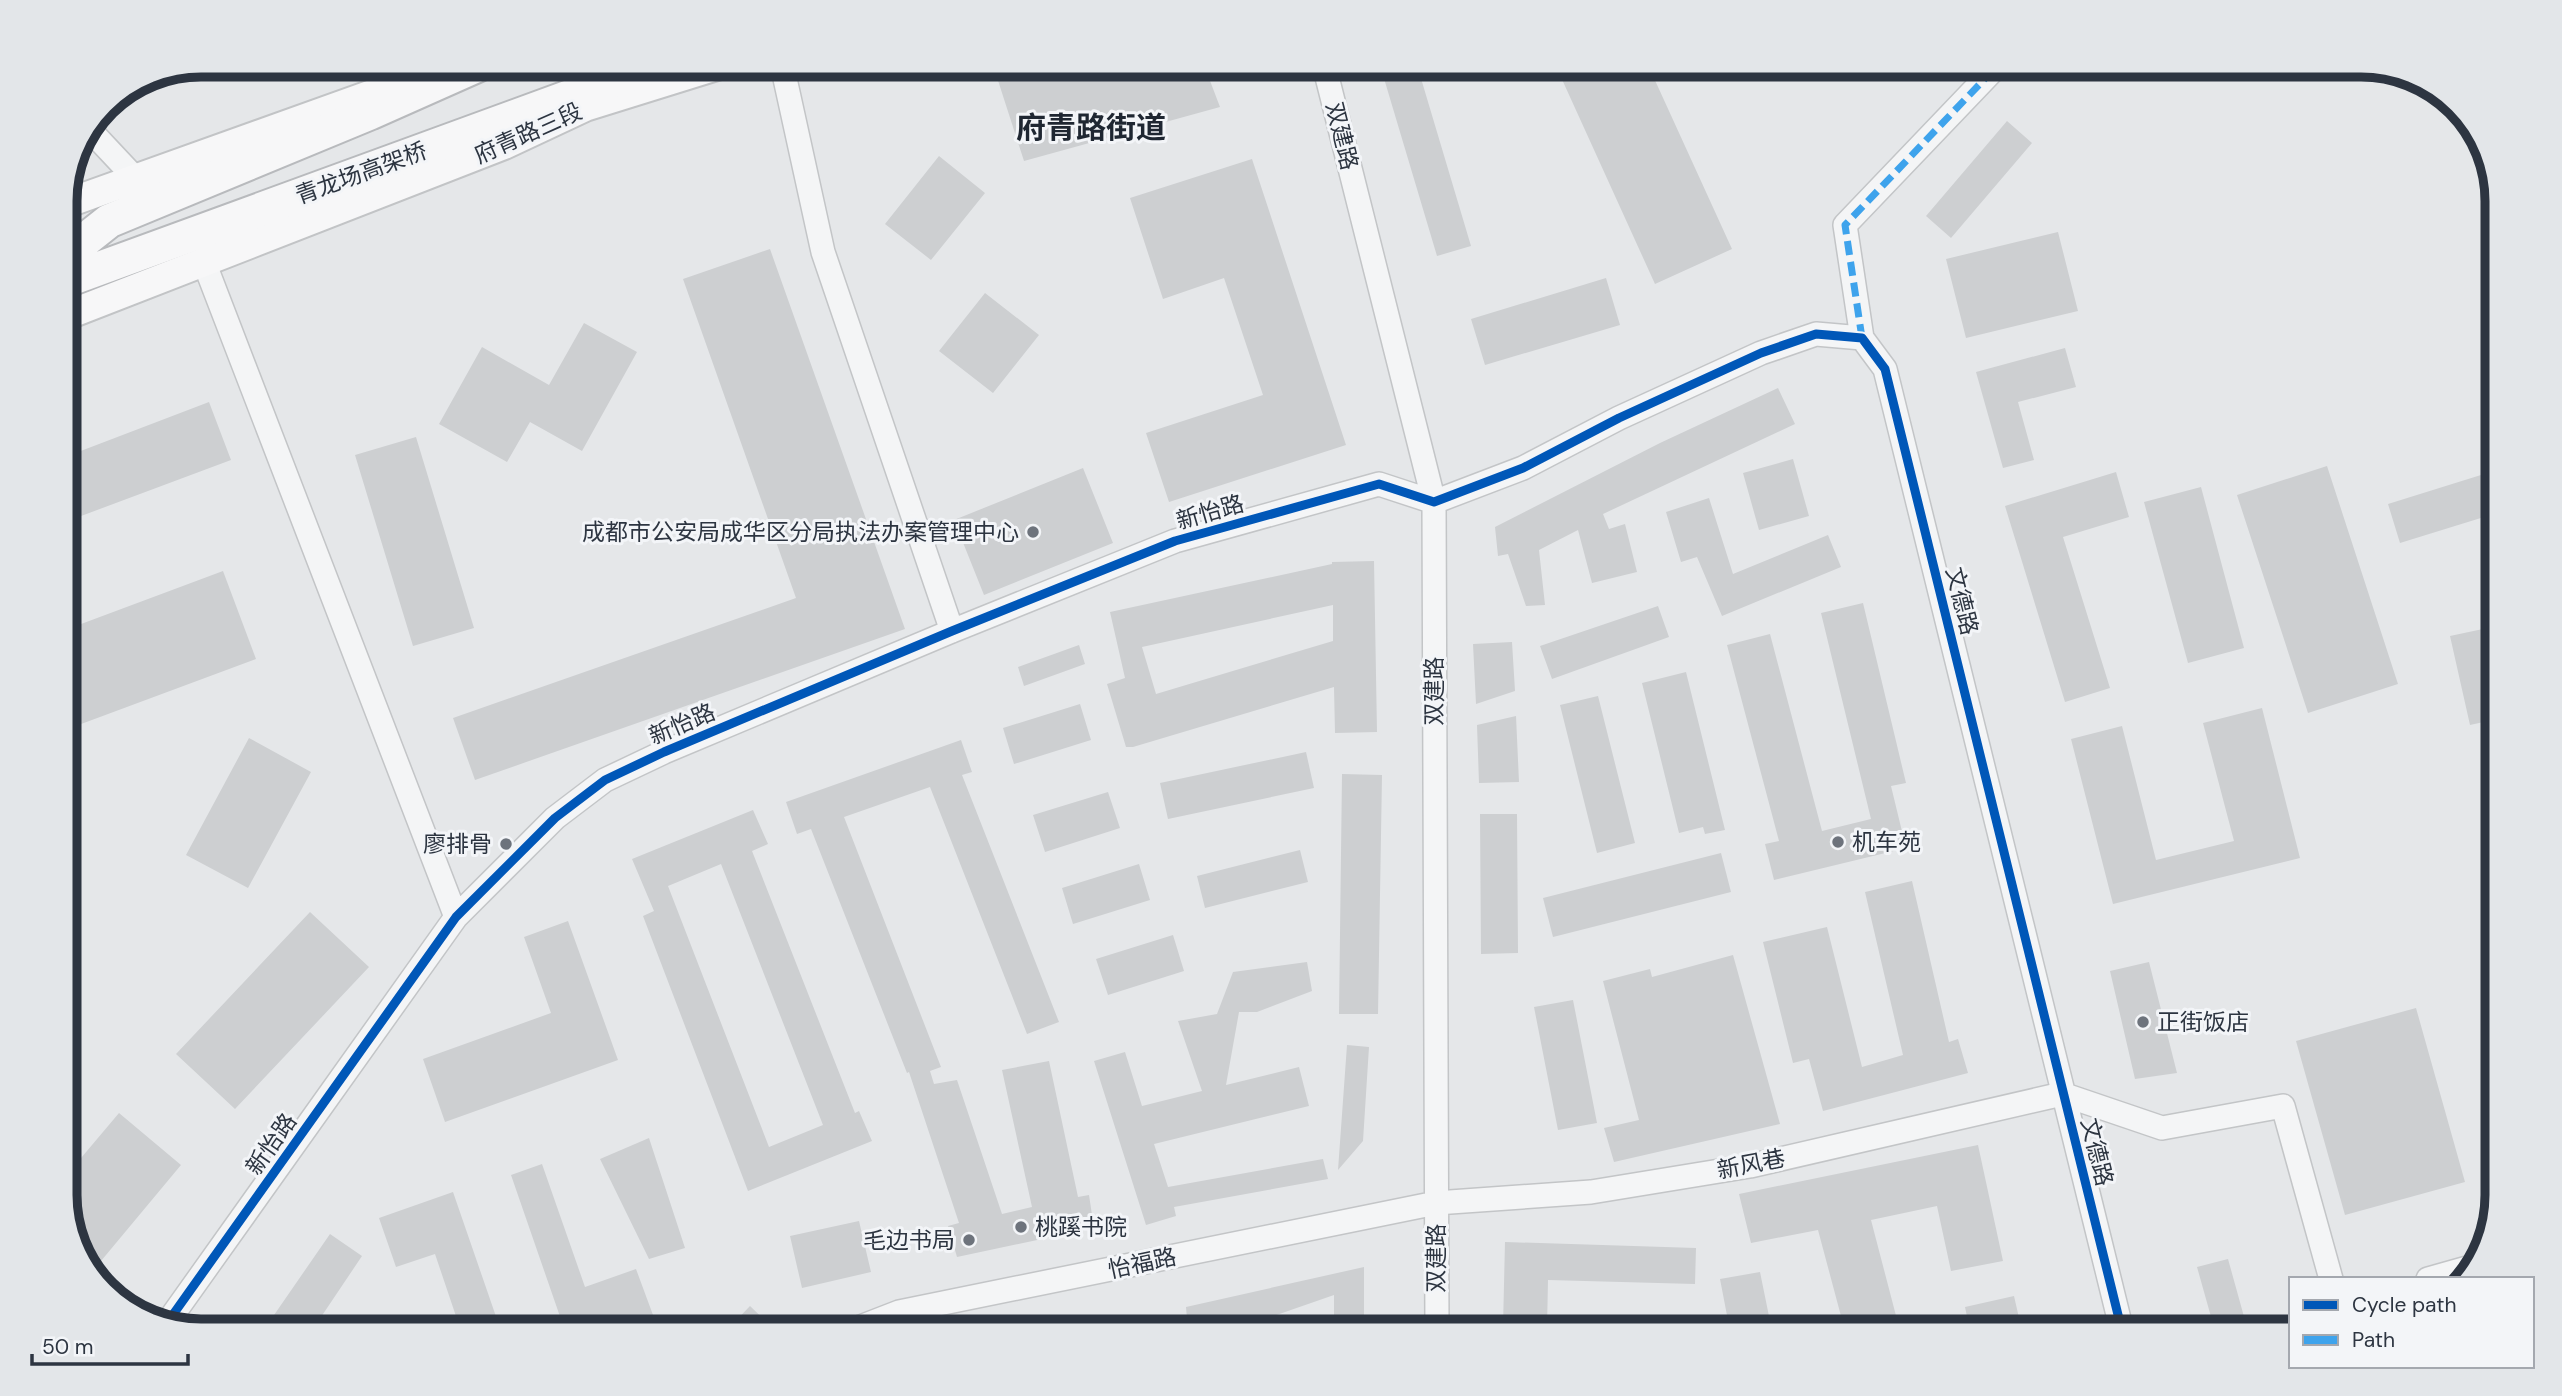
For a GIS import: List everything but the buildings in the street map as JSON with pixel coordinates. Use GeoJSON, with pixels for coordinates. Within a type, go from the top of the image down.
{"type":"FeatureCollection","features":[{"type":"Feature","properties":{"kind":"highway"},"geometry":{"type":"LineString","coordinates":[[77,246],[109,220],[451,77]]}},
{"type":"Feature","properties":{"kind":"highway","name":"青龙场高架桥"},"geometry":{"type":"LineString","coordinates":[[77,257],[568,77]]}},
{"type":"Feature","properties":{"kind":"highway","name":"青龙场高架桥"},"geometry":{"type":"LineString","coordinates":[[77,277],[623,77]]}},
{"type":"Feature","properties":{"kind":"highway"},"geometry":{"type":"LineString","coordinates":[[77,279],[132,271],[510,126],[584,107]]}},
{"type":"Feature","properties":{"kind":"main road"},"geometry":{"type":"LineString","coordinates":[[77,200],[419,77]]}},
{"type":"Feature","properties":{"kind":"main road","name":"府青路三段"},"geometry":{"type":"LineString","coordinates":[[77,311],[504,145],[584,107],[681,77]]}},
{"type":"Feature","properties":{"kind":"street"},"geometry":{"type":"LineString","coordinates":[[785,77],[823,253],[952,631]]}},
{"type":"Feature","properties":{"kind":"street","name":"双建路"},"geometry":{"type":"LineString","coordinates":[[1327,77],[1434,502],[1437,1319]]}},
{"type":"Feature","properties":{"kind":"street"},"geometry":{"type":"LineString","coordinates":[[1434,502],[1523,468],[1619,418],[1761,353],[1816,334],[1862,338],[1845,225],[1987,77]]}},
{"type":"Feature","properties":{"kind":"street"},"geometry":{"type":"LineString","coordinates":[[96,136],[135,178]]}},
{"type":"Feature","properties":{"kind":"street"},"geometry":{"type":"LineString","coordinates":[[204,262],[456,917]]}},
{"type":"Feature","properties":{"kind":"street","name":"文德路"},"geometry":{"type":"LineString","coordinates":[[1862,338],[1885,369],[2119,1319]]}},
{"type":"Feature","properties":{"kind":"street","name":"新怡路"},"geometry":{"type":"LineString","coordinates":[[172,1316],[456,917],[555,818],[605,780],[664,752],[952,631],[1175,541],[1379,484],[1434,502]]}},
{"type":"Feature","properties":{"kind":"street"},"geometry":{"type":"LineString","coordinates":[[2062,1094],[2162,1128],[2283,1106],[2331,1277]]}},
{"type":"Feature","properties":{"kind":"street","name":"新风巷"},"geometry":{"type":"LineString","coordinates":[[1436,1203],[1591,1192],[1750,1166],[2062,1094]]}},
{"type":"Feature","properties":{"kind":"street","name":"怡福路"},"geometry":{"type":"LineString","coordinates":[[881,1319],[899,1312],[1436,1203]]}},
{"type":"Feature","properties":{"kind":"street"},"geometry":{"type":"LineString","coordinates":[[2435,1277],[2459,1270]]}},
{"type":"Feature","properties":{"kind":"marked path"},"geometry":{"type":"LineString","coordinates":[[1862,338],[1845,225],[1987,77]]}},
{"type":"Feature","properties":{"kind":"cycle path"},"geometry":{"type":"LineString","coordinates":[[172,1316],[456,917],[555,818],[605,780],[664,752],[952,631],[1175,541],[1379,484],[1434,502],[1523,468],[1619,418],[1761,353],[1816,334],[1862,338],[1885,369],[2119,1319]]}},
{"type":"Feature","properties":{"kind":"place","name":"成都市公安局成华区分局执法办案管理中心"},"geometry":{"type":"Point","coordinates":[1033,532]}},
{"type":"Feature","properties":{"kind":"place","name":"机车苑"},"geometry":{"type":"Point","coordinates":[1838,842]}},
{"type":"Feature","properties":{"kind":"place","name":"廖排骨"},"geometry":{"type":"Point","coordinates":[506,844]}},
{"type":"Feature","properties":{"kind":"place","name":"正街饭店"},"geometry":{"type":"Point","coordinates":[2143,1022]}},
{"type":"Feature","properties":{"kind":"place","name":"桃蹊书院"},"geometry":{"type":"Point","coordinates":[1021,1227]}},
{"type":"Feature","properties":{"kind":"place","name":"毛边书局"},"geometry":{"type":"Point","coordinates":[969,1240]}},
{"type":"Feature","properties":{"kind":"district","name":"府青路街道"},"geometry":{"type":"Point","coordinates":[1091,127]}}]}
